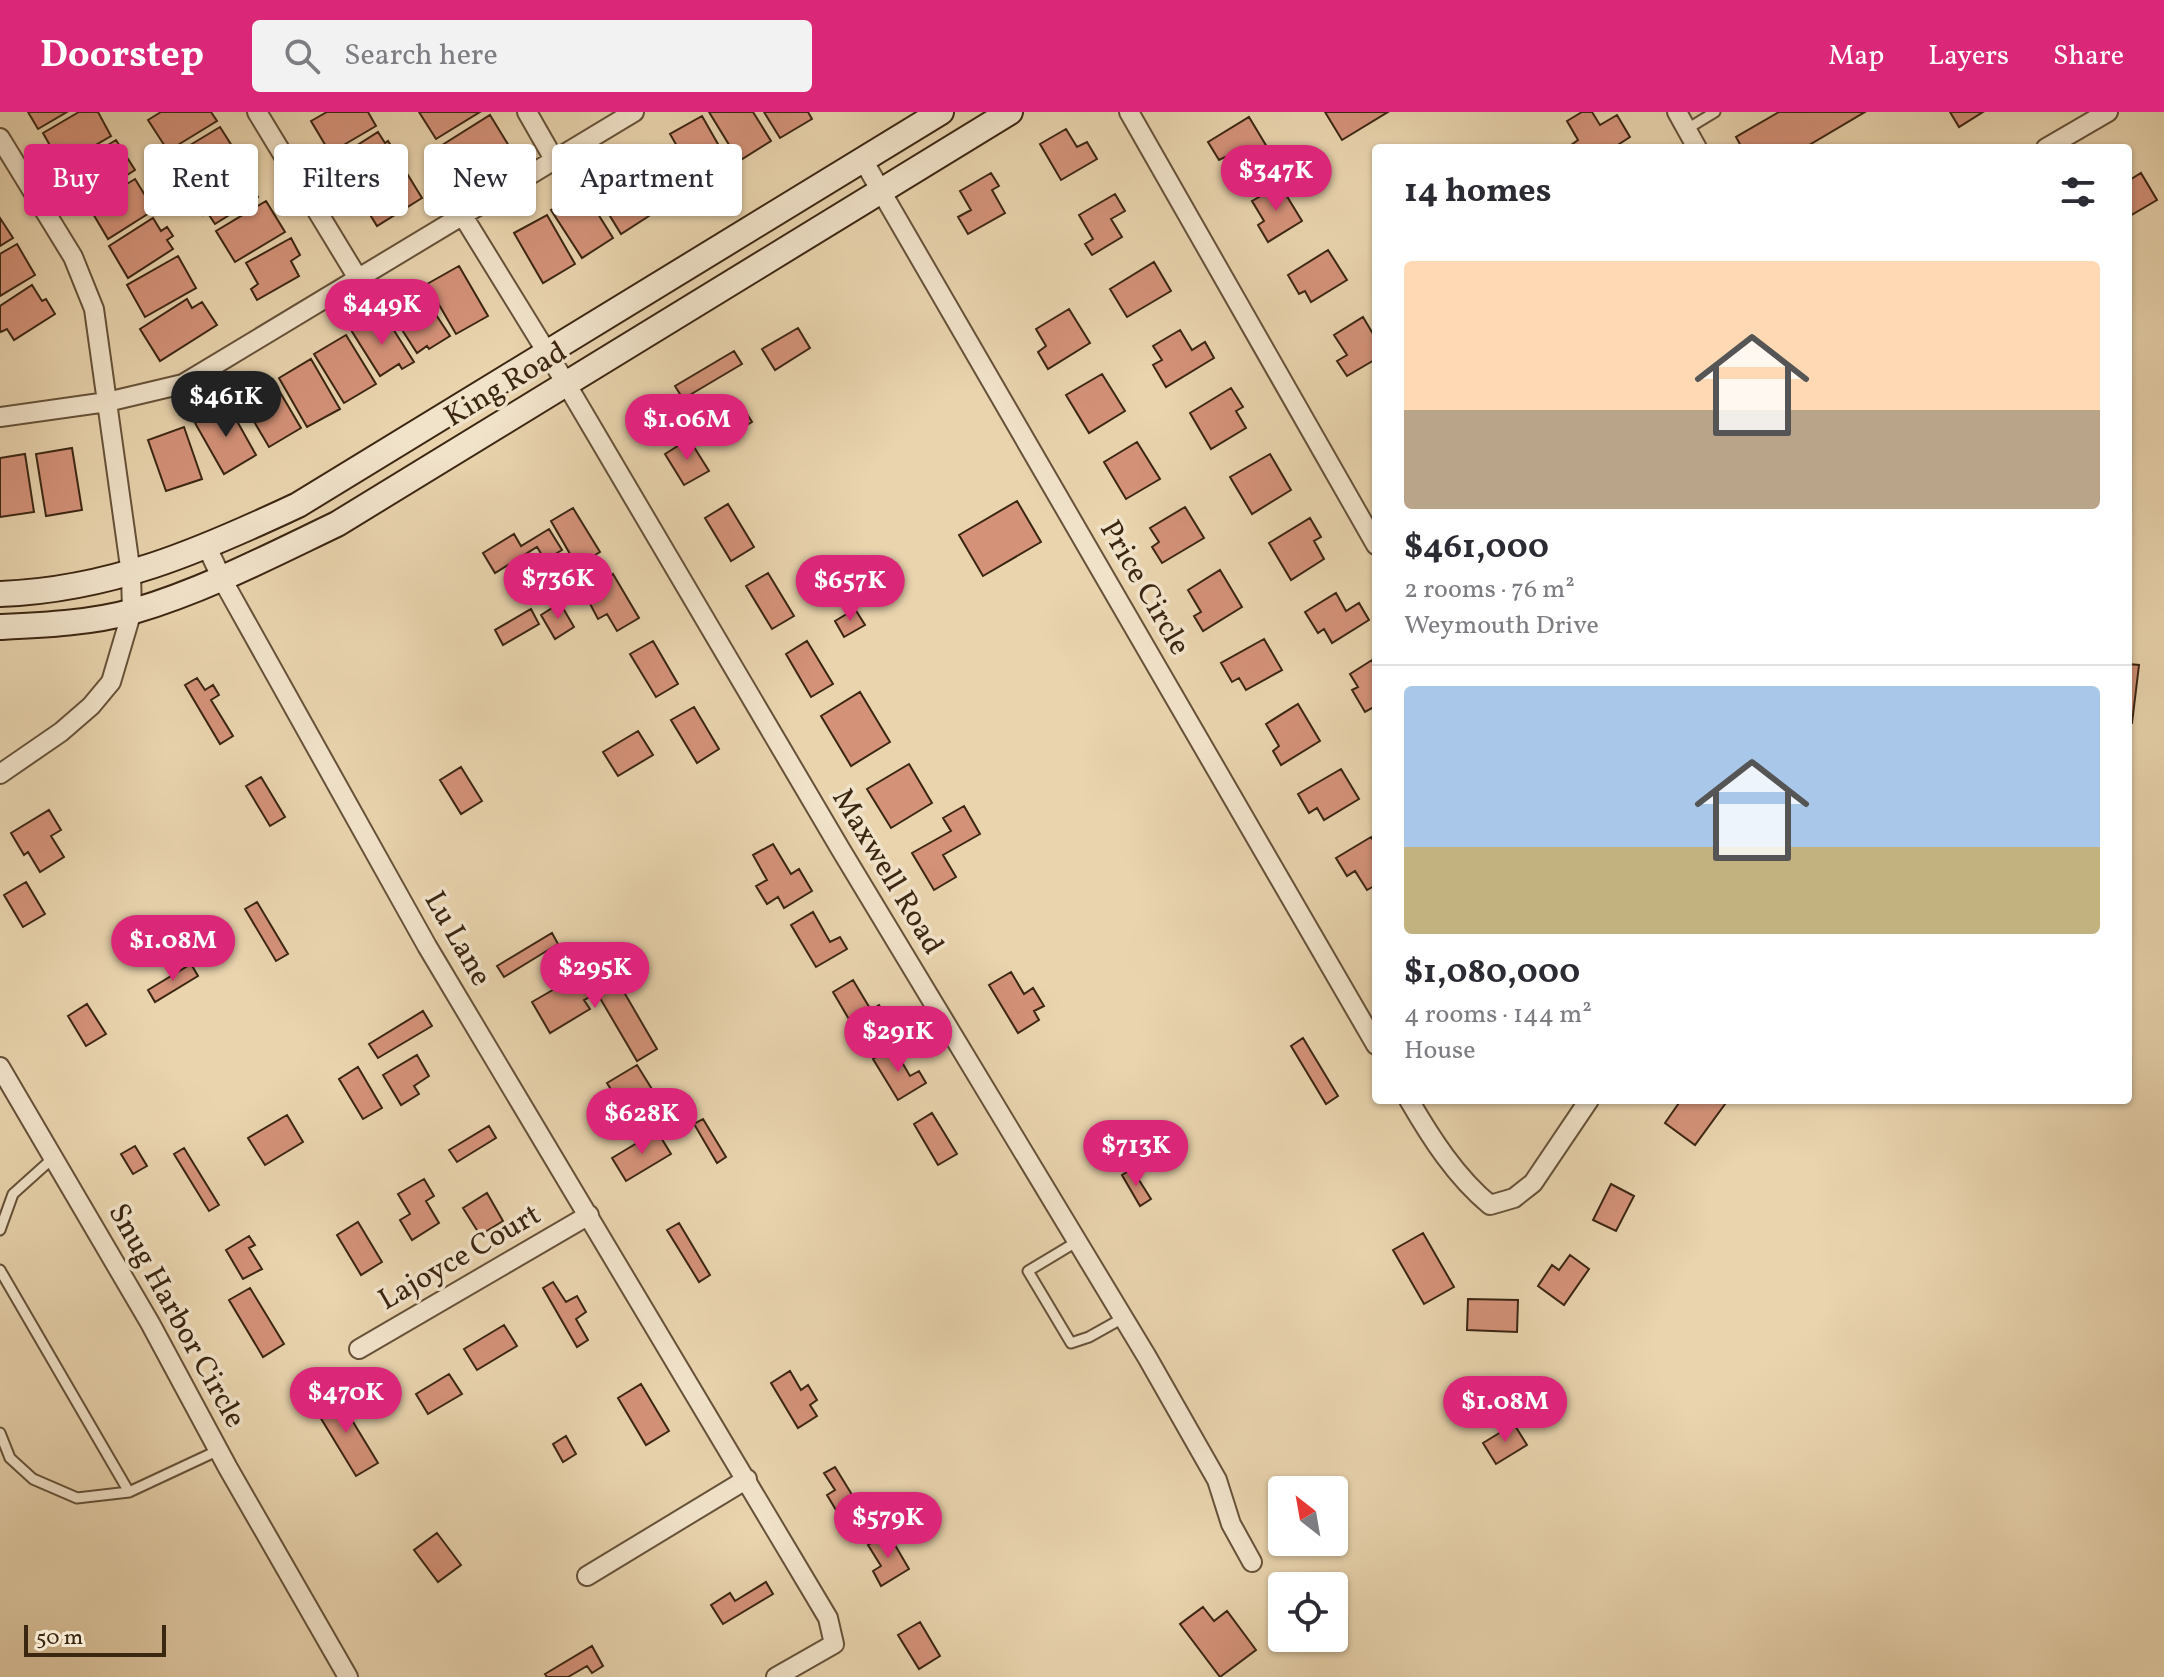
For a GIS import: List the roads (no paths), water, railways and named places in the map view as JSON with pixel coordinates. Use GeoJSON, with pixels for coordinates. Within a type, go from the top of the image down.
{"type":"FeatureCollection","features":[{"type":"Feature","properties":{"kind":"street"},"geometry":{"type":"LineString","coordinates":[[257,112],[359,280]]}},
{"type":"Feature","properties":{"kind":"street"},"geometry":{"type":"LineString","coordinates":[[527,112],[552,156]]}},
{"type":"Feature","properties":{"kind":"street"},"geometry":{"type":"LineString","coordinates":[[582,144],[634,112]]}},
{"type":"Feature","properties":{"kind":"street","name":"King Road"},"geometry":{"type":"LineString","coordinates":[[0,594],[33,593],[131,574],[207,547],[298,505],[941,112]]}},
{"type":"Feature","properties":{"kind":"street","name":"King Road"},"geometry":{"type":"LineString","coordinates":[[0,627],[72,621],[132,611],[222,579],[337,524],[1010,112]]}},
{"type":"Feature","properties":{"kind":"street"},"geometry":{"type":"LineString","coordinates":[[1129,112],[1372,538]]}},
{"type":"Feature","properties":{"kind":"street"},"geometry":{"type":"LineString","coordinates":[[1677,112],[1695,144]]}},
{"type":"Feature","properties":{"kind":"street"},"geometry":{"type":"LineString","coordinates":[[2053,144],[2108,112]]}},
{"type":"Feature","properties":{"kind":"street"},"geometry":{"type":"LineString","coordinates":[[0,138],[73,257],[94,309],[131,574],[132,611],[111,682],[91,706],[61,732],[0,774]]}},
{"type":"Feature","properties":{"kind":"street","name":"Price Circle"},"geometry":{"type":"LineString","coordinates":[[863,160],[1372,1038]]}},
{"type":"Feature","properties":{"kind":"street"},"geometry":{"type":"LineString","coordinates":[[0,417],[107,402],[183,384],[463,216]]}},
{"type":"Feature","properties":{"kind":"street","name":"Maxwell Road"},"geometry":{"type":"LineString","coordinates":[[463,216],[1078,1241],[1217,1480],[1231,1524],[1252,1562]]}},
{"type":"Feature","properties":{"kind":"street","name":"Lu Lane"},"geometry":{"type":"LineString","coordinates":[[207,547],[427,946],[828,1618],[834,1644],[776,1677]]}},
{"type":"Feature","properties":{"kind":"street","name":"Snug Harbor Circle"},"geometry":{"type":"LineString","coordinates":[[0,1067],[150,1323],[348,1677]]}},
{"type":"Feature","properties":{"kind":"street"},"geometry":{"type":"LineString","coordinates":[[1411,1104],[1426,1129],[1472,1190],[1490,1205],[1514,1198],[1533,1183],[1586,1104]]}},
{"type":"Feature","properties":{"kind":"street","name":"Lajoyce Court"},"geometry":{"type":"LineString","coordinates":[[359,1349],[589,1215]]}},
{"type":"Feature","properties":{"kind":"street"},"geometry":{"type":"LineString","coordinates":[[587,1576],[747,1479]]}},
{"type":"Feature","properties":{"kind":"lane"},"geometry":{"type":"LineString","coordinates":[[1687,129],[1715,112]]}},
{"type":"Feature","properties":{"kind":"lane"},"geometry":{"type":"LineString","coordinates":[[0,1230],[13,1194],[53,1158]]}},
{"type":"Feature","properties":{"kind":"lane"},"geometry":{"type":"LineString","coordinates":[[1078,1241],[1028,1271],[1071,1343],[1123,1318]]}},
{"type":"Feature","properties":{"kind":"lane"},"geometry":{"type":"LineString","coordinates":[[0,1270],[129,1492]]}},
{"type":"Feature","properties":{"kind":"lane"},"geometry":{"type":"LineString","coordinates":[[0,1433],[10,1458],[33,1479],[77,1498],[129,1492],[219,1450]]}}]}
